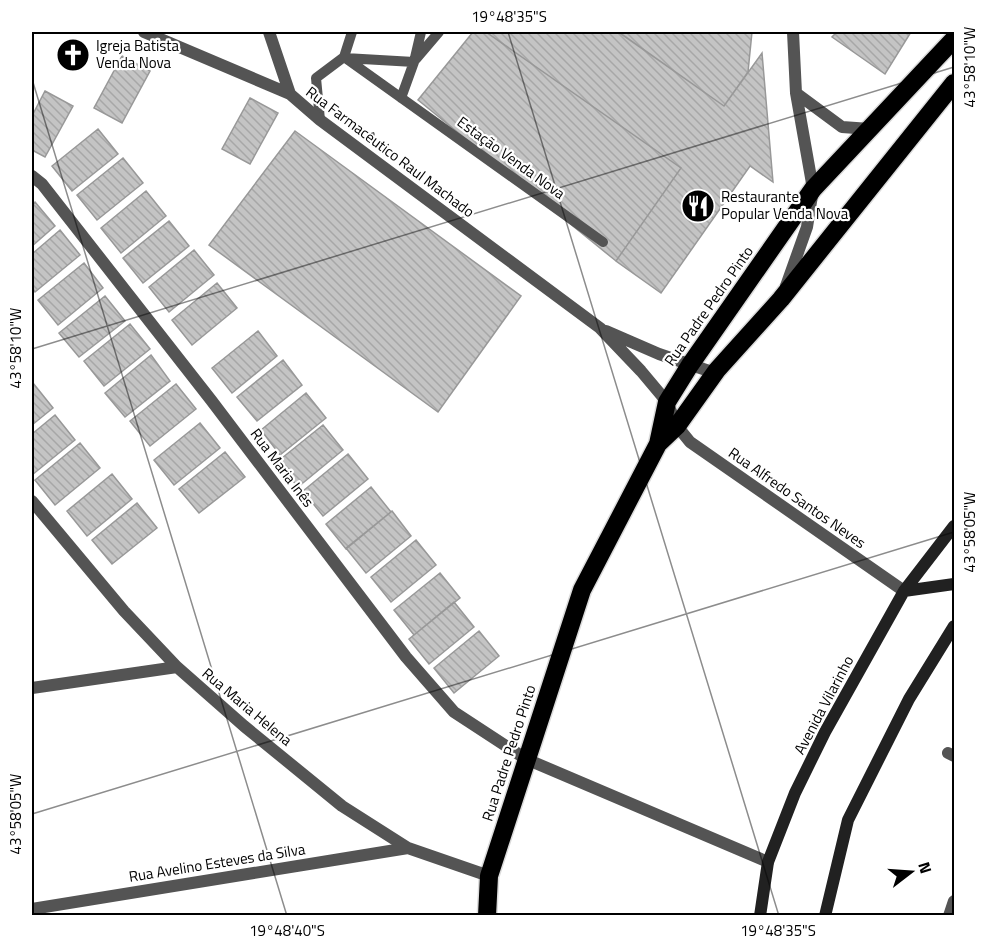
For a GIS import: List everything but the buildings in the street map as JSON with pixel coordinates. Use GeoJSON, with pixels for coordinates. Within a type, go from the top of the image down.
{"type":"FeatureCollection","features":[{"type":"Feature","properties":{"kind":"highway","name":"Rua Padre Pedro Pinto"},"geometry":{"type":"LineString","coordinates":[[487,915],[489,876],[582,590],[658,444],[667,402],[690,364],[813,189],[954,39]]}},
{"type":"Feature","properties":{"kind":"highway","name":"Rua Padre Pedro Pinto"},"geometry":{"type":"LineString","coordinates":[[658,444],[677,426],[715,373],[781,299],[954,83]]}},
{"type":"Feature","properties":{"kind":"main road","name":"Avenida Vilarinho"},"geometry":{"type":"LineString","coordinates":[[760,915],[768,862],[795,793],[825,732],[904,591],[954,526]]}},
{"type":"Feature","properties":{"kind":"main road"},"geometry":{"type":"LineString","coordinates":[[904,591],[954,584]]}},
{"type":"Feature","properties":{"kind":"main road"},"geometry":{"type":"LineString","coordinates":[[825,915],[848,820],[909,699],[954,626]]}},
{"type":"Feature","properties":{"kind":"street","name":"Rua Farmacêutico Raul Machado"},"geometry":{"type":"LineString","coordinates":[[144,32],[290,94],[320,120],[600,328],[667,402],[677,426]]}},
{"type":"Feature","properties":{"kind":"street"},"geometry":{"type":"LineString","coordinates":[[269,32],[290,94]]}},
{"type":"Feature","properties":{"kind":"street"},"geometry":{"type":"LineString","coordinates":[[781,299],[807,227],[813,189],[796,93],[793,32]]}},
{"type":"Feature","properties":{"kind":"street"},"geometry":{"type":"LineString","coordinates":[[796,93],[842,127],[870,129]]}},
{"type":"Feature","properties":{"kind":"street","name":"Rua Maria Inês"},"geometry":{"type":"LineString","coordinates":[[32,176],[42,184],[196,381],[406,657],[454,712],[526,759],[768,862]]}},
{"type":"Feature","properties":{"kind":"street","name":"Rua Farmacêutico Raul Machado"},"geometry":{"type":"LineString","coordinates":[[600,328],[659,354],[715,373]]}},
{"type":"Feature","properties":{"kind":"street","name":"Rua Alfredo Santos Neves"},"geometry":{"type":"LineString","coordinates":[[677,426],[690,442],[904,591]]}},
{"type":"Feature","properties":{"kind":"street","name":"Rua Maria Helena"},"geometry":{"type":"LineString","coordinates":[[32,501],[124,611],[177,667],[244,726],[342,806],[408,848],[489,876]]}},
{"type":"Feature","properties":{"kind":"street"},"geometry":{"type":"LineString","coordinates":[[32,688],[177,667]]}},
{"type":"Feature","properties":{"kind":"street","name":"Rua Avelino Esteves da Silva"},"geometry":{"type":"LineString","coordinates":[[32,909],[408,848]]}},
{"type":"Feature","properties":{"kind":"street"},"geometry":{"type":"LineString","coordinates":[[949,915],[954,901]]}},
{"type":"Feature","properties":{"kind":"lane"},"geometry":{"type":"LineString","coordinates":[[320,120],[316,78],[345,57],[352,32]]}},
{"type":"Feature","properties":{"kind":"lane"},"geometry":{"type":"LineString","coordinates":[[401,98],[414,62],[421,32]]}},
{"type":"Feature","properties":{"kind":"lane"},"geometry":{"type":"LineString","coordinates":[[414,62],[439,32]]}},
{"type":"Feature","properties":{"kind":"lane"},"geometry":{"type":"LineString","coordinates":[[345,57],[414,62]]}},
{"type":"Feature","properties":{"kind":"lane","name":"Estação Venda Nova"},"geometry":{"type":"LineString","coordinates":[[345,57],[603,242]]}},
{"type":"Feature","properties":{"kind":"place","name":"Igreja Batista Venda Nova"},"geometry":{"type":"Point","coordinates":[73,55]}},
{"type":"Feature","properties":{"kind":"place","name":"Restaurante Popular Venda Nova"},"geometry":{"type":"Point","coordinates":[698,206]}}]}
